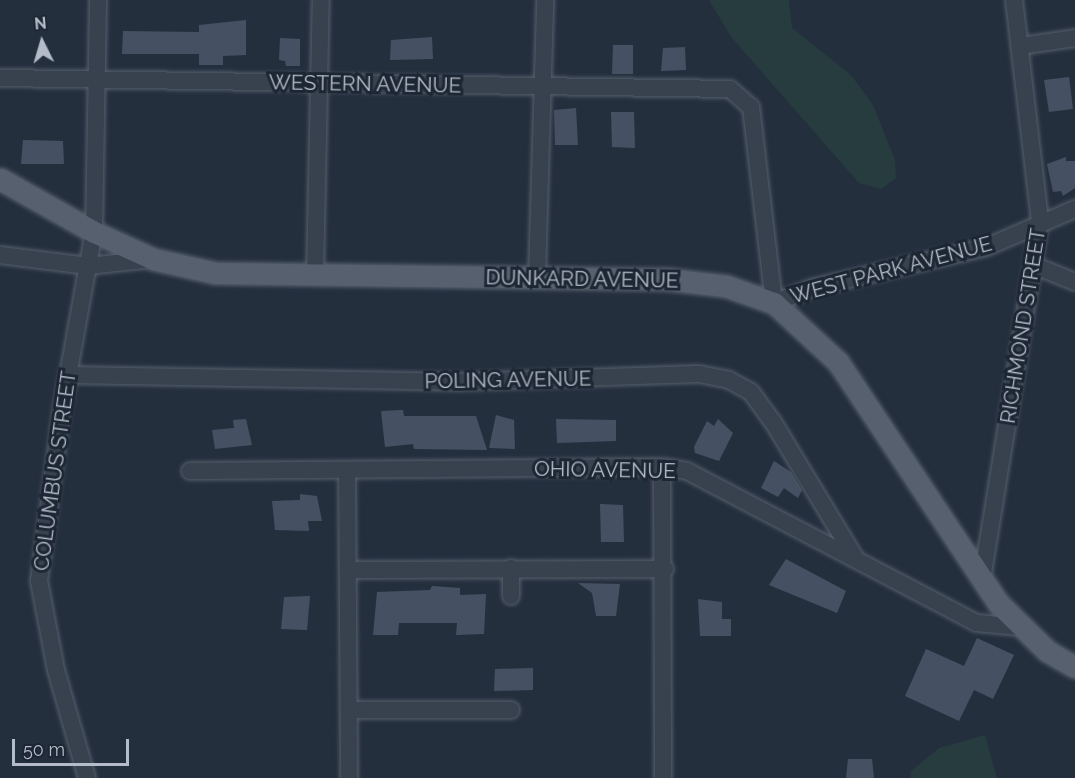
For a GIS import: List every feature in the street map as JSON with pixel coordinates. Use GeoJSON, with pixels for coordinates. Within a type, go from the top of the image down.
{"type":"FeatureCollection","features":[{"type":"Feature","properties":{"kind":"main road","name":"DUNKARD AVENUE"},"geometry":{"type":"LineString","coordinates":[[0,179],[94,232],[153,259],[215,273],[315,277],[666,279],[726,286],[774,303],[838,362],[982,579],[1019,627],[1047,651],[1075,667]]}},
{"type":"Feature","properties":{"kind":"street","name":"COLUMBUS STREET"},"geometry":{"type":"LineString","coordinates":[[87,778],[54,660],[39,580],[68,375],[94,232],[98,0]]}},
{"type":"Feature","properties":{"kind":"street"},"geometry":{"type":"LineString","coordinates":[[315,277],[321,0]]}},
{"type":"Feature","properties":{"kind":"street"},"geometry":{"type":"LineString","coordinates":[[537,277],[545,0]]}},
{"type":"Feature","properties":{"kind":"street","name":"RICHMOND STREET"},"geometry":{"type":"LineString","coordinates":[[982,579],[1040,221],[1014,0]]}},
{"type":"Feature","properties":{"kind":"street"},"geometry":{"type":"LineString","coordinates":[[1021,46],[1075,38]]}},
{"type":"Feature","properties":{"kind":"street","name":"WESTERN AVENUE"},"geometry":{"type":"LineString","coordinates":[[0,78],[543,88],[730,89],[751,107],[774,303]]}},
{"type":"Feature","properties":{"kind":"street","name":"WEST PARK AVENUE"},"geometry":{"type":"LineString","coordinates":[[774,303],[812,288],[987,247],[1040,221],[1075,209]]}},
{"type":"Feature","properties":{"kind":"street"},"geometry":{"type":"LineString","coordinates":[[0,255],[88,266],[153,259]]}},
{"type":"Feature","properties":{"kind":"street"},"geometry":{"type":"LineString","coordinates":[[1033,265],[1075,282]]}},
{"type":"Feature","properties":{"kind":"street","name":"POLING AVENUE"},"geometry":{"type":"LineString","coordinates":[[68,375],[410,382],[699,374],[729,380],[751,392],[773,422],[854,556]]}},
{"type":"Feature","properties":{"kind":"street"},"geometry":{"type":"LineString","coordinates":[[662,467],[665,569],[663,778]]}},
{"type":"Feature","properties":{"kind":"street","name":"OHIO AVENUE"},"geometry":{"type":"LineString","coordinates":[[190,471],[347,472],[662,467],[687,471],[854,556],[977,623],[1019,627]]}},
{"type":"Feature","properties":{"kind":"street"},"geometry":{"type":"LineString","coordinates":[[347,472],[351,570],[349,778]]}},
{"type":"Feature","properties":{"kind":"street"},"geometry":{"type":"LineString","coordinates":[[511,568],[511,596]]}},
{"type":"Feature","properties":{"kind":"street"},"geometry":{"type":"LineString","coordinates":[[351,570],[665,569]]}},
{"type":"Feature","properties":{"kind":"street"},"geometry":{"type":"LineString","coordinates":[[350,710],[511,710]]}},
{"type":"Feature","properties":{"kind":"green space"},"geometry":{"type":"Polygon","coordinates":[[[709,0],[789,0],[792,28],[851,75],[873,105],[895,160],[896,178],[881,189],[859,183],[732,38],[709,0]]]}},
{"type":"Feature","properties":{"kind":"green space"},"geometry":{"type":"Polygon","coordinates":[[[985,735],[997,778],[911,778],[910,772],[939,748],[985,735]]]}},
{"type":"Feature","properties":{"kind":"building"},"geometry":{"type":"Polygon","coordinates":[[[246,20],[246,55],[223,56],[223,65],[199,65],[199,54],[122,54],[123,31],[199,32],[199,25],[246,20]]]}},
{"type":"Feature","properties":{"kind":"building"},"geometry":{"type":"Polygon","coordinates":[[[432,37],[433,59],[390,60],[391,40],[432,37]]]}},
{"type":"Feature","properties":{"kind":"building"},"geometry":{"type":"Polygon","coordinates":[[[280,38],[300,39],[300,66],[286,66],[285,61],[279,60],[280,38]]]}},
{"type":"Feature","properties":{"kind":"building"},"geometry":{"type":"Polygon","coordinates":[[[613,45],[633,45],[633,74],[612,74],[613,45]]]}},
{"type":"Feature","properties":{"kind":"building"},"geometry":{"type":"Polygon","coordinates":[[[685,47],[686,70],[661,71],[663,48],[685,47]]]}},
{"type":"Feature","properties":{"kind":"building"},"geometry":{"type":"Polygon","coordinates":[[[1069,77],[1073,109],[1049,112],[1044,80],[1069,77]]]}},
{"type":"Feature","properties":{"kind":"building"},"geometry":{"type":"Polygon","coordinates":[[[576,108],[578,145],[555,145],[554,110],[576,108]]]}},
{"type":"Feature","properties":{"kind":"building"},"geometry":{"type":"Polygon","coordinates":[[[611,112],[634,112],[635,148],[612,147],[611,112]]]}},
{"type":"Feature","properties":{"kind":"building"},"geometry":{"type":"Polygon","coordinates":[[[23,140],[63,141],[64,164],[21,164],[23,140]]]}},
{"type":"Feature","properties":{"kind":"building"},"geometry":{"type":"Polygon","coordinates":[[[1066,157],[1066,161],[1075,161],[1075,188],[1063,196],[1061,191],[1053,192],[1047,164],[1066,157]]]}},
{"type":"Feature","properties":{"kind":"building"},"geometry":{"type":"Polygon","coordinates":[[[403,410],[404,416],[476,416],[487,450],[414,449],[413,444],[385,447],[381,411],[403,410]]]}},
{"type":"Feature","properties":{"kind":"building"},"geometry":{"type":"Polygon","coordinates":[[[496,415],[514,420],[515,449],[489,448],[496,415]]]}},
{"type":"Feature","properties":{"kind":"building"},"geometry":{"type":"Polygon","coordinates":[[[246,419],[252,445],[215,449],[212,430],[234,428],[233,420],[246,419]]]}},
{"type":"Feature","properties":{"kind":"building"},"geometry":{"type":"Polygon","coordinates":[[[556,419],[616,420],[616,441],[557,443],[556,419]]]}},
{"type":"Feature","properties":{"kind":"building"},"geometry":{"type":"Polygon","coordinates":[[[718,419],[733,433],[719,461],[695,453],[694,447],[707,421],[714,426],[718,419]]]}},
{"type":"Feature","properties":{"kind":"building"},"geometry":{"type":"Polygon","coordinates":[[[774,461],[791,472],[802,490],[798,498],[784,488],[778,497],[761,488],[774,461]]]}},
{"type":"Feature","properties":{"kind":"building"},"geometry":{"type":"Polygon","coordinates":[[[300,494],[317,496],[322,521],[308,521],[309,531],[275,530],[272,501],[300,500],[300,494]]]}},
{"type":"Feature","properties":{"kind":"building"},"geometry":{"type":"Polygon","coordinates":[[[600,504],[623,505],[624,542],[601,542],[600,504]]]}},
{"type":"Feature","properties":{"kind":"building"},"geometry":{"type":"Polygon","coordinates":[[[786,559],[846,591],[837,613],[769,585],[786,559]]]}},
{"type":"Feature","properties":{"kind":"building"},"geometry":{"type":"Polygon","coordinates":[[[578,583],[620,584],[616,616],[596,616],[592,593],[578,583]]]}},
{"type":"Feature","properties":{"kind":"building"},"geometry":{"type":"Polygon","coordinates":[[[432,586],[460,588],[460,595],[486,594],[484,634],[456,635],[457,623],[399,623],[398,635],[373,635],[377,592],[430,590],[432,586]]]}},
{"type":"Feature","properties":{"kind":"building"},"geometry":{"type":"Polygon","coordinates":[[[310,596],[307,630],[281,629],[284,597],[310,596]]]}},
{"type":"Feature","properties":{"kind":"building"},"geometry":{"type":"Polygon","coordinates":[[[698,599],[722,602],[722,619],[731,619],[731,636],[700,636],[698,599]]]}},
{"type":"Feature","properties":{"kind":"building"},"geometry":{"type":"Polygon","coordinates":[[[977,638],[1014,655],[993,699],[974,690],[959,721],[905,696],[926,649],[964,666],[977,638]]]}},
{"type":"Feature","properties":{"kind":"building"},"geometry":{"type":"Polygon","coordinates":[[[533,668],[533,690],[494,691],[495,669],[533,668]]]}},
{"type":"Feature","properties":{"kind":"building"},"geometry":{"type":"Polygon","coordinates":[[[848,759],[872,759],[874,778],[846,778],[848,759]]]}}]}
